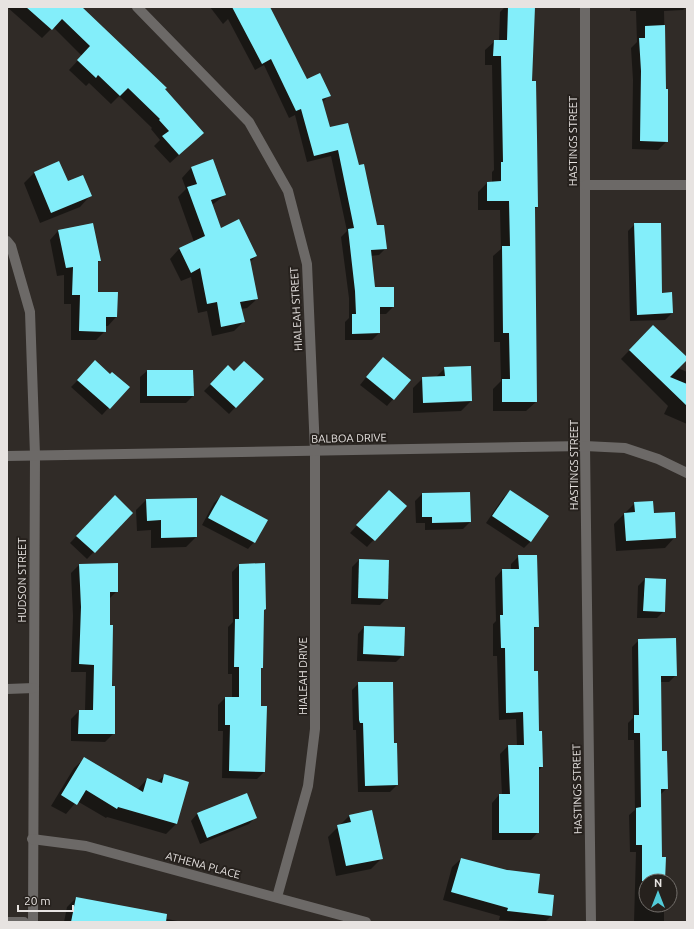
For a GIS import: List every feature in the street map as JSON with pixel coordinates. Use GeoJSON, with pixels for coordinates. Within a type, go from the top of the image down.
{"type":"FeatureCollection","features":[{"type":"Feature","properties":{"kind":"street","name":"HIALEAH STREET"},"geometry":{"type":"LineString","coordinates":[[137,7],[249,122],[288,191],[307,264],[315,451]]}},
{"type":"Feature","properties":{"kind":"street","name":"HASTINGS STREET"},"geometry":{"type":"LineString","coordinates":[[586,7],[585,446],[591,922]]}},
{"type":"Feature","properties":{"kind":"street"},"geometry":{"type":"LineString","coordinates":[[586,185],[687,185]]}},
{"type":"Feature","properties":{"kind":"street","name":"HUDSON STREET"},"geometry":{"type":"LineString","coordinates":[[7,241],[11,246],[30,312],[35,455],[32,839],[33,922]]}},
{"type":"Feature","properties":{"kind":"street","name":"BALBOA DRIVE"},"geometry":{"type":"LineString","coordinates":[[7,456],[585,446],[625,448],[658,459],[687,473]]}},
{"type":"Feature","properties":{"kind":"street","name":"HIALEAH DRIVE"},"geometry":{"type":"LineString","coordinates":[[277,897],[308,786],[315,729],[315,451]]}},
{"type":"Feature","properties":{"kind":"street"},"geometry":{"type":"LineString","coordinates":[[7,689],[34,688]]}},
{"type":"Feature","properties":{"kind":"street","name":"ATHENA PLACE"},"geometry":{"type":"LineString","coordinates":[[32,839],[86,846],[366,922]]}},
{"type":"Feature","properties":{"kind":"street"},"geometry":{"type":"LineString","coordinates":[[7,922],[24,922]]}},
{"type":"Feature","properties":{"kind":"building"},"geometry":{"type":"Polygon","coordinates":[[[26,7],[82,7],[167,88],[165,89],[204,133],[179,155],[162,136],[169,131],[159,120],[160,119],[128,88],[120,96],[98,75],[96,78],[77,60],[90,46],[62,19],[52,30],[26,7]]]}},
{"type":"Feature","properties":{"kind":"building"},"geometry":{"type":"Polygon","coordinates":[[[232,7],[270,7],[307,79],[320,73],[331,96],[322,99],[330,127],[348,123],[359,165],[364,164],[377,225],[384,225],[387,249],[371,250],[375,287],[394,287],[394,307],[380,307],[380,333],[352,334],[352,314],[356,314],[348,229],[354,228],[338,150],[314,156],[301,109],[296,111],[271,59],[262,64],[232,7]]]}},
{"type":"Feature","properties":{"kind":"building"},"geometry":{"type":"Polygon","coordinates":[[[508,7],[535,7],[532,81],[536,81],[537,137],[538,207],[535,207],[537,402],[502,402],[502,379],[510,379],[509,333],[503,333],[502,246],[510,246],[509,201],[487,201],[487,182],[501,181],[501,162],[503,162],[501,56],[493,56],[494,40],[507,40],[508,7]]]}},
{"type":"Feature","properties":{"kind":"building"},"geometry":{"type":"Polygon","coordinates":[[[665,25],[666,89],[668,89],[668,142],[640,141],[641,71],[639,38],[645,38],[645,26],[665,25]]]}},
{"type":"Feature","properties":{"kind":"building"},"geometry":{"type":"Polygon","coordinates":[[[213,159],[226,195],[211,200],[221,228],[239,219],[257,256],[250,259],[258,299],[240,302],[245,322],[221,327],[217,302],[207,304],[200,268],[191,273],[179,248],[205,236],[187,187],[197,184],[191,167],[213,159]]]}},
{"type":"Feature","properties":{"kind":"building"},"geometry":{"type":"Polygon","coordinates":[[[59,161],[68,181],[83,175],[92,196],[51,213],[34,172],[59,161]]]}},
{"type":"Feature","properties":{"kind":"building"},"geometry":{"type":"Polygon","coordinates":[[[93,223],[101,261],[98,261],[98,292],[118,292],[117,317],[106,317],[106,332],[79,331],[80,295],[72,295],[73,267],[66,268],[58,230],[93,223]]]}},
{"type":"Feature","properties":{"kind":"building"},"geometry":{"type":"Polygon","coordinates":[[[634,223],[661,223],[662,293],[672,292],[673,313],[637,315],[634,223]]]}},
{"type":"Feature","properties":{"kind":"building"},"geometry":{"type":"Polygon","coordinates":[[[653,325],[687,357],[687,360],[670,377],[687,384],[687,406],[629,350],[653,325]]]}},
{"type":"Feature","properties":{"kind":"building"},"geometry":{"type":"Polygon","coordinates":[[[383,357],[411,380],[394,400],[366,377],[383,357]]]}},
{"type":"Feature","properties":{"kind":"building"},"geometry":{"type":"Polygon","coordinates":[[[95,360],[110,374],[112,372],[130,387],[110,409],[77,380],[95,360]]]}},
{"type":"Feature","properties":{"kind":"building"},"geometry":{"type":"Polygon","coordinates":[[[244,361],[264,379],[236,408],[210,384],[228,365],[234,371],[244,361]]]}},
{"type":"Feature","properties":{"kind":"building"},"geometry":{"type":"Polygon","coordinates":[[[471,366],[472,401],[423,403],[422,377],[445,376],[444,367],[471,366]]]}},
{"type":"Feature","properties":{"kind":"building"},"geometry":{"type":"Polygon","coordinates":[[[147,370],[193,370],[194,396],[147,396],[147,370]]]}},
{"type":"Feature","properties":{"kind":"building"},"geometry":{"type":"Polygon","coordinates":[[[389,490],[407,506],[375,541],[356,525],[389,490]]]}},
{"type":"Feature","properties":{"kind":"building"},"geometry":{"type":"Polygon","coordinates":[[[510,490],[549,516],[531,542],[492,516],[510,490]]]}},
{"type":"Feature","properties":{"kind":"building"},"geometry":{"type":"Polygon","coordinates":[[[470,492],[471,522],[432,523],[432,517],[422,517],[422,493],[470,492]]]}},
{"type":"Feature","properties":{"kind":"building"},"geometry":{"type":"Polygon","coordinates":[[[115,495],[133,513],[95,553],[76,536],[115,495]]]}},
{"type":"Feature","properties":{"kind":"building"},"geometry":{"type":"Polygon","coordinates":[[[221,495],[268,520],[255,543],[208,518],[221,495]]]}},
{"type":"Feature","properties":{"kind":"building"},"geometry":{"type":"Polygon","coordinates":[[[197,498],[197,537],[161,538],[161,520],[147,521],[146,499],[197,498]]]}},
{"type":"Feature","properties":{"kind":"building"},"geometry":{"type":"Polygon","coordinates":[[[653,501],[654,513],[675,512],[676,538],[626,541],[624,513],[635,512],[634,502],[653,501]]]}},
{"type":"Feature","properties":{"kind":"building"},"geometry":{"type":"Polygon","coordinates":[[[518,555],[537,555],[539,627],[534,627],[534,671],[538,671],[539,731],[542,731],[543,767],[539,767],[539,833],[499,833],[499,794],[510,794],[508,745],[524,745],[523,712],[506,713],[505,648],[501,648],[500,615],[503,615],[502,569],[519,569],[518,555]]]}},
{"type":"Feature","properties":{"kind":"building"},"geometry":{"type":"Polygon","coordinates":[[[359,559],[389,560],[388,599],[358,598],[359,559]]]}},
{"type":"Feature","properties":{"kind":"building"},"geometry":{"type":"Polygon","coordinates":[[[118,563],[118,592],[110,592],[110,625],[113,625],[112,686],[115,686],[115,734],[78,734],[79,710],[93,710],[94,665],[79,664],[81,607],[79,564],[118,563]]]}},
{"type":"Feature","properties":{"kind":"building"},"geometry":{"type":"Polygon","coordinates":[[[265,563],[266,609],[264,610],[263,668],[261,668],[261,706],[267,706],[265,772],[229,771],[230,725],[225,725],[225,697],[239,697],[239,667],[234,667],[235,619],[239,619],[239,564],[265,563]]]}},
{"type":"Feature","properties":{"kind":"building"},"geometry":{"type":"Polygon","coordinates":[[[645,578],[666,579],[665,612],[643,611],[645,578]]]}},
{"type":"Feature","properties":{"kind":"building"},"geometry":{"type":"Polygon","coordinates":[[[364,626],[405,627],[404,656],[363,654],[364,626]]]}},
{"type":"Feature","properties":{"kind":"building"},"geometry":{"type":"Polygon","coordinates":[[[676,638],[677,676],[661,676],[662,751],[667,751],[668,789],[661,789],[662,857],[666,857],[665,873],[642,873],[642,845],[636,845],[636,808],[641,807],[640,733],[634,733],[634,715],[639,715],[638,639],[676,638]]]}},
{"type":"Feature","properties":{"kind":"building"},"geometry":{"type":"Polygon","coordinates":[[[358,682],[393,682],[394,743],[397,743],[398,785],[365,786],[363,723],[360,723],[359,720],[358,682]]]}},
{"type":"Feature","properties":{"kind":"building"},"geometry":{"type":"Polygon","coordinates":[[[84,757],[143,792],[147,778],[162,783],[164,774],[189,782],[177,824],[118,807],[117,809],[86,790],[77,805],[61,795],[84,757]]]}},
{"type":"Feature","properties":{"kind":"building"},"geometry":{"type":"Polygon","coordinates":[[[247,793],[257,818],[207,838],[197,813],[247,793]]]}},
{"type":"Feature","properties":{"kind":"building"},"geometry":{"type":"Polygon","coordinates":[[[372,810],[383,859],[346,866],[337,825],[351,822],[349,815],[372,810]]]}},
{"type":"Feature","properties":{"kind":"building"},"geometry":{"type":"Polygon","coordinates":[[[461,858],[507,870],[540,874],[538,893],[554,895],[552,916],[507,911],[508,908],[451,892],[461,858]]]}},
{"type":"Feature","properties":{"kind":"building"},"geometry":{"type":"Polygon","coordinates":[[[76,897],[167,914],[166,922],[71,922],[76,897]]]}}]}
